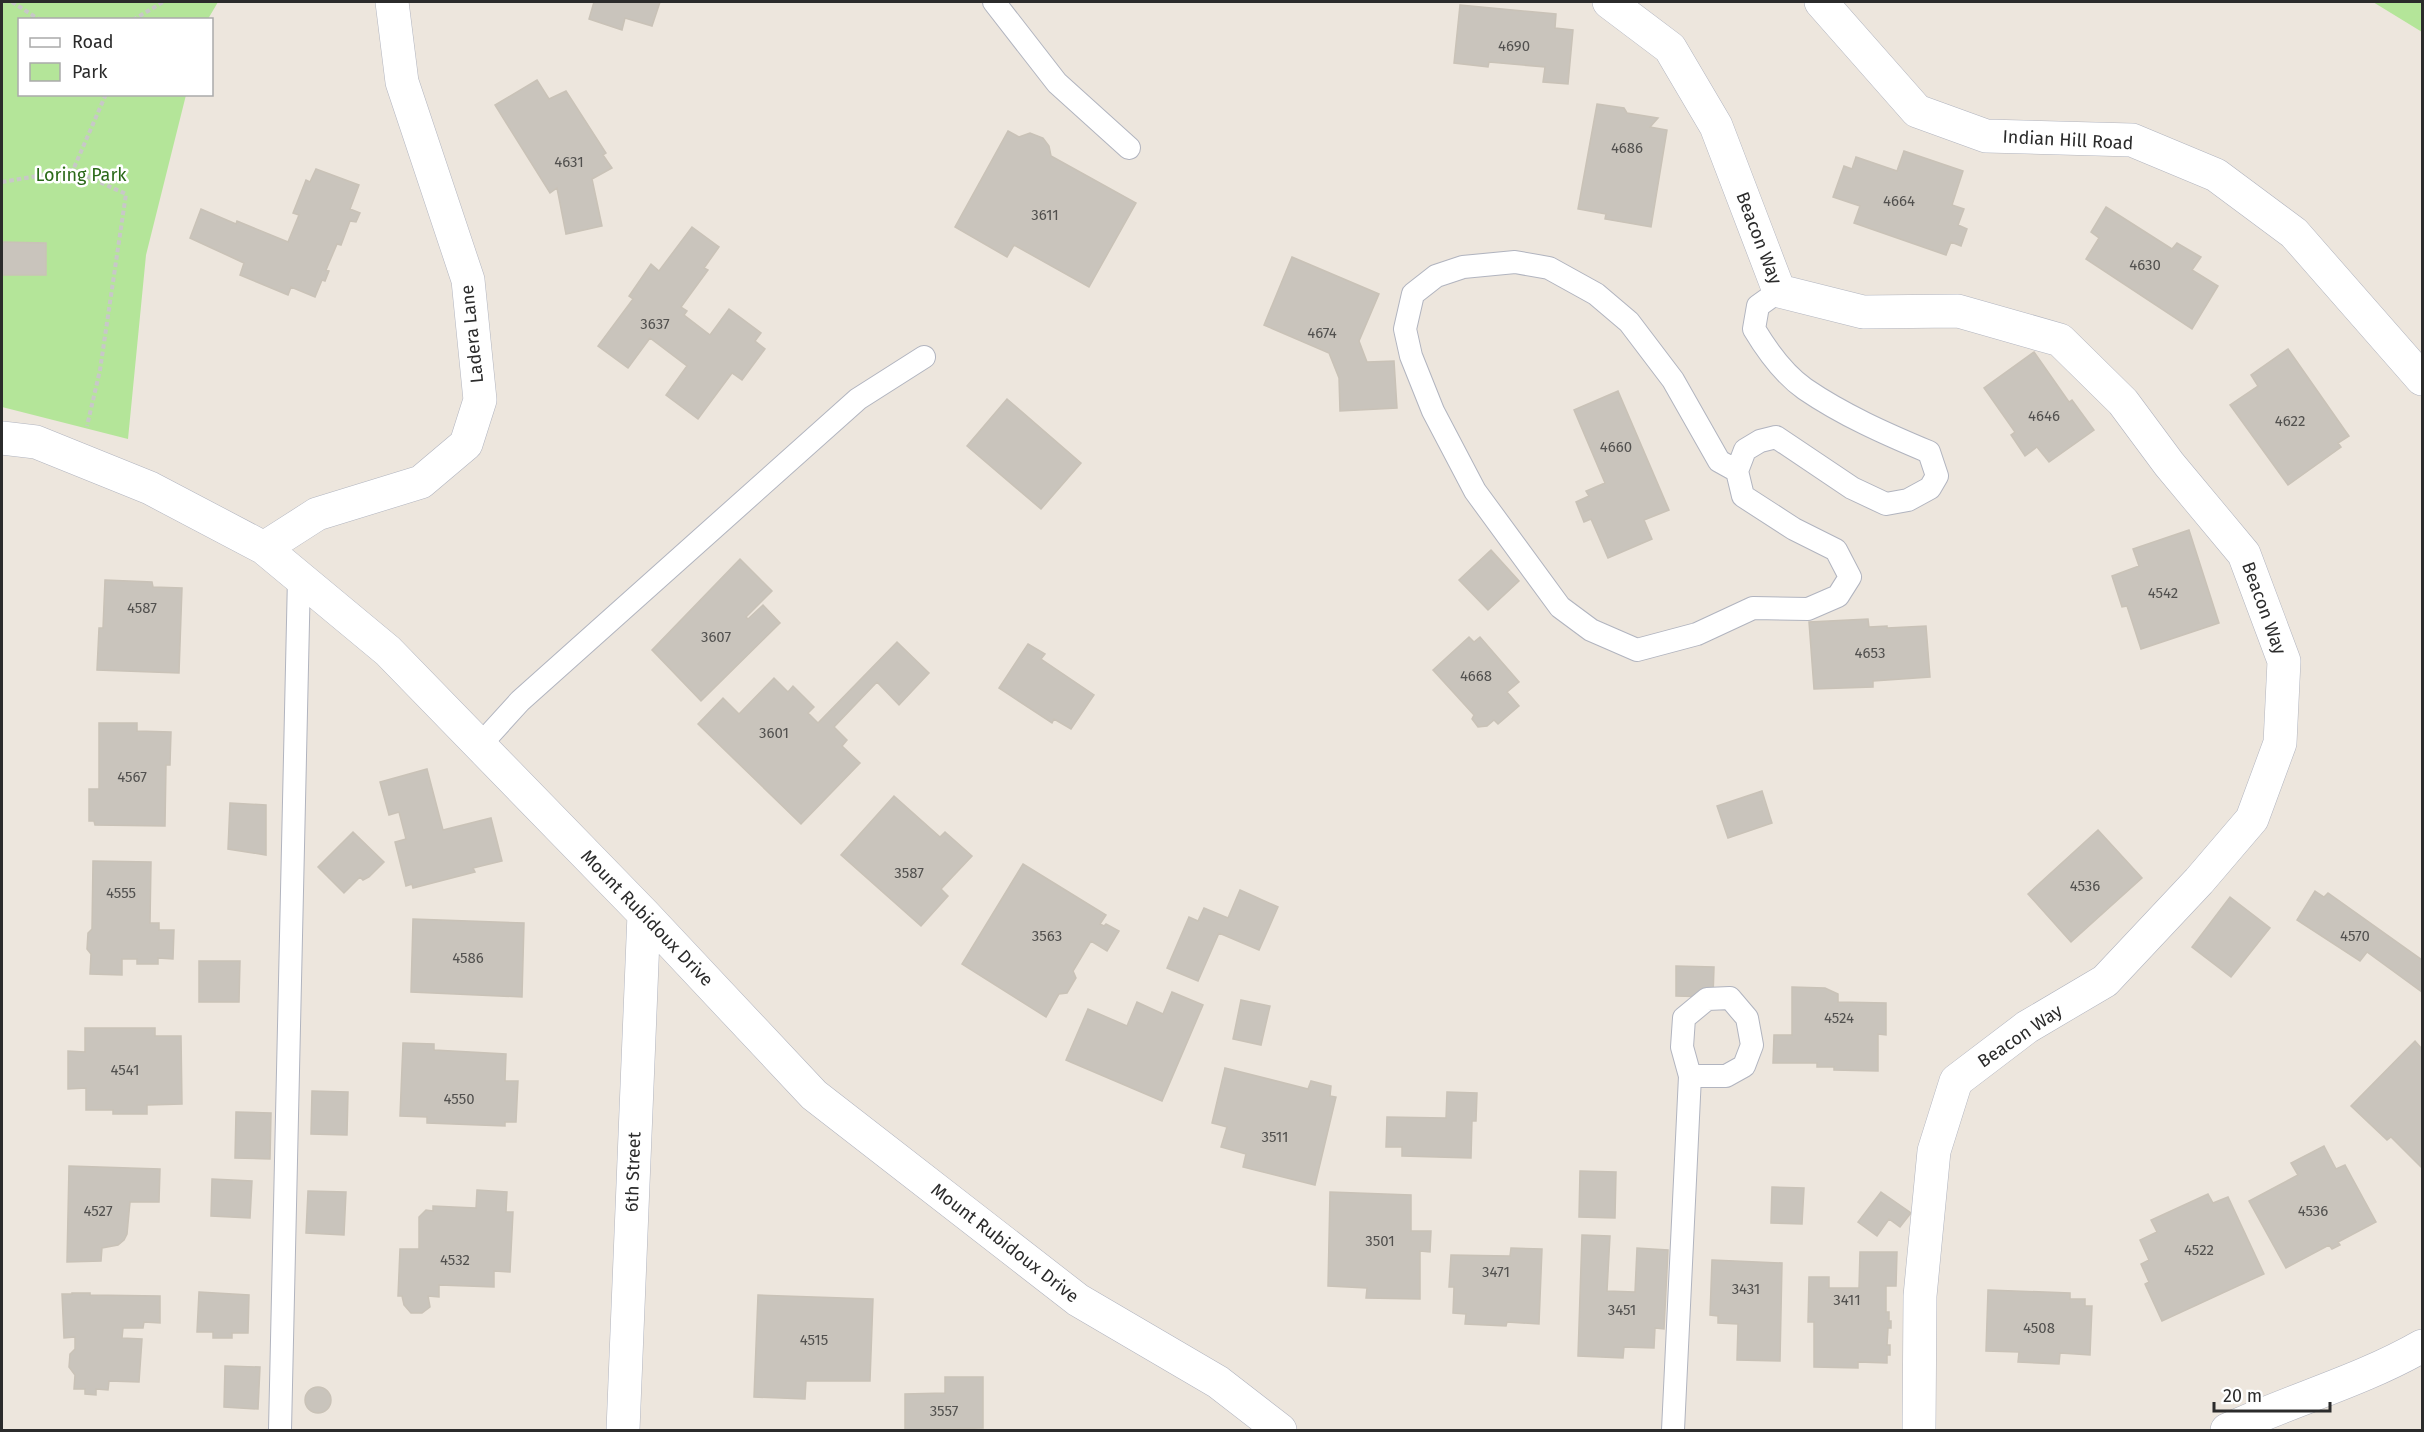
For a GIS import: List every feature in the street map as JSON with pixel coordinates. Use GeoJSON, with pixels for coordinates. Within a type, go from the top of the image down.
{"type":"FeatureCollection","features":[{"type":"Feature","properties":{"kind":"street","name":"Ladera Lane"},"geometry":{"type":"LineString","coordinates":[[264,548],[317,514],[421,482],[465,444],[480,400],[468,280],[402,82],[392,2]]}},
{"type":"Feature","properties":{"kind":"street","name":"Beacon Way"},"geometry":{"type":"LineString","coordinates":[[1609,2],[1670,48],[1716,126],[1779,291],[1863,312],[1958,311],[2060,340],[2123,402],[2169,464],[2244,554],[2284,661],[2280,742],[2252,819],[2199,881],[2105,981],[2027,1027],[1956,1081],[1934,1151],[1920,1296],[1919,1431]]}},
{"type":"Feature","properties":{"kind":"street","name":"Indian Hill Road"},"geometry":{"type":"LineString","coordinates":[[1821,2],[1917,111],[1986,136],[2132,140],[2216,175],[2294,233],[2422,379]]}},
{"type":"Feature","properties":{"kind":"street","name":"Mount Rubidoux Drive"},"geometry":{"type":"LineString","coordinates":[[2,438],[36,442],[150,488],[264,548],[388,651],[481,744],[814,1095],[1078,1300],[1218,1382],[1280,1431]]}},
{"type":"Feature","properties":{"kind":"street","name":"6th Street"},"geometry":{"type":"LineString","coordinates":[[623,1431],[644,914]]}},
{"type":"Feature","properties":{"kind":"street"},"geometry":{"type":"LineString","coordinates":[[2227,1431],[2262,1414],[2398,1360],[2422,1346]]}},
{"type":"Feature","properties":{"kind":"lane"},"geometry":{"type":"LineString","coordinates":[[994,2],[1057,83],[1129,148]]}},
{"type":"Feature","properties":{"kind":"lane"},"geometry":{"type":"LineString","coordinates":[[1737,471],[1719,461],[1673,380],[1629,322],[1596,294],[1550,268],[1515,262],[1463,267],[1436,276],[1413,294],[1405,329],[1411,356],[1433,411],[1470,481],[1560,607],[1591,630],[1637,650],[1697,634],[1754,608],[1808,609],[1838,596],[1850,577],[1836,550],[1794,529],[1743,496],[1737,471],[1745,450],[1760,441],[1776,437],[1852,488],[1886,504],[1908,500],[1930,488],[1937,476],[1929,452],[1875,430],[1803,388],[1766,349],[1754,329],[1758,306],[1779,291]]}},
{"type":"Feature","properties":{"kind":"lane"},"geometry":{"type":"LineString","coordinates":[[481,744],[520,701],[858,399],[924,357]]}},
{"type":"Feature","properties":{"kind":"lane"},"geometry":{"type":"LineString","coordinates":[[280,1431],[299,577]]}},
{"type":"Feature","properties":{"kind":"lane"},"geometry":{"type":"LineString","coordinates":[[1673,1431],[1690,1076]]}},
{"type":"Feature","properties":{"kind":"path"},"geometry":{"type":"LineString","coordinates":[[12,2],[37,18]]}},
{"type":"Feature","properties":{"kind":"path"},"geometry":{"type":"LineString","coordinates":[[137,18],[163,2]]}},
{"type":"Feature","properties":{"kind":"path"},"geometry":{"type":"LineString","coordinates":[[73,170],[105,96]]}},
{"type":"Feature","properties":{"kind":"path"},"geometry":{"type":"LineString","coordinates":[[2,182],[73,170],[126,194],[100,370],[87,427]]}},
{"type":"Feature","properties":{"kind":"green space","name":"Loring Park"},"geometry":{"type":"Polygon","coordinates":[[[2,2],[218,2],[209,18],[18,18],[18,96],[186,96],[146,255],[128,439],[2,407],[2,2]]]}},
{"type":"Feature","properties":{"kind":"green space"},"geometry":{"type":"Polygon","coordinates":[[[2373,2],[2422,2],[2422,32],[2373,2]]]}},
{"type":"Feature","properties":{"kind":"building"},"geometry":{"type":"Polygon","coordinates":[[[594,2],[660,2],[652,26],[625,18],[622,30],[589,19],[594,2]]]}},
{"type":"Feature","properties":{"kind":"building"},"geometry":{"type":"Polygon","coordinates":[[[1460,5],[1556,14],[1555,28],[1573,30],[1568,84],[1543,82],[1545,67],[1489,62],[1488,67],[1454,63],[1460,5]]]}},
{"type":"Feature","properties":{"kind":"building"},"geometry":{"type":"Polygon","coordinates":[[[537,80],[549,99],[566,91],[606,153],[603,155],[612,168],[592,179],[602,226],[566,234],[557,188],[550,193],[495,105],[537,80]]]}},
{"type":"Feature","properties":{"kind":"building"},"geometry":{"type":"Polygon","coordinates":[[[1597,104],[1624,108],[1627,113],[1658,118],[1650,127],[1667,130],[1651,227],[1605,219],[1606,214],[1578,209],[1597,104]]]}},
{"type":"Feature","properties":{"kind":"building"},"geometry":{"type":"Polygon","coordinates":[[[1008,131],[1019,137],[1030,133],[1043,138],[1049,146],[1051,156],[1136,203],[1089,287],[1014,245],[1007,257],[955,227],[1008,131]]]}},
{"type":"Feature","properties":{"kind":"building"},"geometry":{"type":"Polygon","coordinates":[[[1904,151],[1963,171],[1952,205],[1964,209],[1958,225],[1967,229],[1961,246],[1951,242],[1946,255],[1854,223],[1860,206],[1833,197],[1844,166],[1852,169],[1856,157],[1897,171],[1904,151]]]}},
{"type":"Feature","properties":{"kind":"building"},"geometry":{"type":"Polygon","coordinates":[[[316,169],[359,185],[350,209],[360,213],[356,222],[350,221],[341,245],[337,244],[326,270],[329,271],[325,281],[322,280],[315,297],[291,287],[288,295],[240,275],[244,263],[190,238],[201,209],[288,242],[299,215],[293,213],[306,180],[310,182],[316,169]]]}},
{"type":"Feature","properties":{"kind":"building"},"geometry":{"type":"Polygon","coordinates":[[[2106,207],[2172,249],[2177,243],[2201,257],[2192,270],[2218,286],[2192,329],[2086,259],[2099,238],[2091,232],[2106,207]]]}},
{"type":"Feature","properties":{"kind":"building"},"geometry":{"type":"Polygon","coordinates":[[[692,227],[719,247],[704,268],[708,270],[681,307],[687,311],[684,315],[710,335],[729,309],[761,333],[755,341],[765,349],[742,380],[732,373],[698,419],[666,395],[687,366],[650,338],[628,368],[598,346],[633,299],[629,296],[651,264],[659,271],[692,227]]]}},
{"type":"Feature","properties":{"kind":"building"},"geometry":{"type":"Polygon","coordinates":[[[2,242],[46,243],[46,275],[2,275],[2,242]]]}},
{"type":"Feature","properties":{"kind":"building"},"geometry":{"type":"Polygon","coordinates":[[[1292,257],[1379,294],[1359,341],[1367,362],[1394,361],[1397,408],[1340,411],[1339,378],[1329,353],[1264,325],[1292,257]]]}},
{"type":"Feature","properties":{"kind":"building"},"geometry":{"type":"Polygon","coordinates":[[[2288,349],[2349,436],[2338,443],[2341,447],[2288,485],[2230,405],[2258,386],[2251,375],[2288,349]]]}},
{"type":"Feature","properties":{"kind":"building"},"geometry":{"type":"Polygon","coordinates":[[[2034,352],[2069,402],[2072,400],[2094,430],[2049,462],[2037,447],[2025,456],[2011,435],[2015,432],[1984,388],[2034,352]]]}},
{"type":"Feature","properties":{"kind":"building"},"geometry":{"type":"Polygon","coordinates":[[[1618,391],[1669,510],[1644,520],[1652,539],[1608,558],[1591,519],[1584,522],[1576,502],[1589,496],[1586,491],[1605,483],[1574,410],[1618,391]]]}},
{"type":"Feature","properties":{"kind":"building"},"geometry":{"type":"Polygon","coordinates":[[[1007,399],[1081,463],[1041,509],[967,446],[1007,399]]]}},
{"type":"Feature","properties":{"kind":"building"},"geometry":{"type":"Polygon","coordinates":[[[2189,530],[2219,623],[2141,649],[2127,606],[2122,607],[2112,576],[2139,566],[2133,549],[2189,530]]]}},
{"type":"Feature","properties":{"kind":"building"},"geometry":{"type":"Polygon","coordinates":[[[1491,550],[1519,581],[1488,610],[1459,580],[1491,550]]]}},
{"type":"Feature","properties":{"kind":"building"},"geometry":{"type":"Polygon","coordinates":[[[740,559],[772,591],[746,617],[748,619],[763,605],[780,623],[701,701],[652,650],[740,559]]]}},
{"type":"Feature","properties":{"kind":"building"},"geometry":{"type":"Polygon","coordinates":[[[105,580],[152,582],[153,587],[182,588],[179,673],[97,670],[99,628],[103,628],[105,580]]]}},
{"type":"Feature","properties":{"kind":"building"},"geometry":{"type":"Polygon","coordinates":[[[1868,619],[1869,627],[1926,626],[1930,677],[1873,681],[1873,687],[1814,689],[1809,622],[1868,619]]]}},
{"type":"Feature","properties":{"kind":"building"},"geometry":{"type":"Polygon","coordinates":[[[1469,637],[1474,642],[1480,637],[1519,682],[1507,692],[1519,706],[1498,724],[1494,720],[1487,726],[1478,727],[1472,719],[1474,715],[1433,670],[1469,637]]]}},
{"type":"Feature","properties":{"kind":"building"},"geometry":{"type":"Polygon","coordinates":[[[897,642],[929,673],[899,705],[877,682],[834,727],[847,740],[842,746],[860,763],[801,824],[698,724],[723,698],[739,714],[774,678],[788,692],[793,686],[814,707],[808,713],[818,723],[897,642]]]}},
{"type":"Feature","properties":{"kind":"building"},"geometry":{"type":"Polygon","coordinates":[[[1028,644],[1045,654],[1041,659],[1094,695],[1071,729],[1054,719],[1052,723],[999,688],[1028,644]]]}},
{"type":"Feature","properties":{"kind":"building"},"geometry":{"type":"Polygon","coordinates":[[[99,723],[137,723],[137,731],[171,732],[170,765],[166,765],[165,826],[95,825],[94,821],[89,821],[89,789],[99,789],[99,723]]]}},
{"type":"Feature","properties":{"kind":"building"},"geometry":{"type":"Polygon","coordinates":[[[427,769],[443,830],[491,818],[502,861],[473,868],[475,872],[413,888],[412,884],[406,886],[395,842],[406,839],[399,812],[389,815],[380,782],[427,769]]]}},
{"type":"Feature","properties":{"kind":"building"},"geometry":{"type":"Polygon","coordinates":[[[1762,791],[1772,823],[1728,838],[1717,806],[1762,791]]]}},
{"type":"Feature","properties":{"kind":"building"},"geometry":{"type":"Polygon","coordinates":[[[894,796],[940,837],[945,832],[972,856],[941,889],[948,896],[921,926],[841,855],[894,796]]]}},
{"type":"Feature","properties":{"kind":"building"},"geometry":{"type":"Polygon","coordinates":[[[230,803],[266,805],[266,855],[228,849],[230,803]]]}},
{"type":"Feature","properties":{"kind":"building"},"geometry":{"type":"Polygon","coordinates":[[[2098,830],[2142,878],[2071,942],[2028,894],[2098,830]]]}},
{"type":"Feature","properties":{"kind":"building"},"geometry":{"type":"Polygon","coordinates":[[[353,832],[384,862],[369,877],[363,880],[360,877],[344,893],[318,867],[353,832]]]}},
{"type":"Feature","properties":{"kind":"building"},"geometry":{"type":"Polygon","coordinates":[[[93,861],[151,862],[150,923],[159,923],[159,930],[174,930],[173,959],[158,958],[158,964],[137,964],[137,959],[122,959],[122,975],[90,974],[91,954],[87,949],[88,933],[92,929],[93,861]]]}},
{"type":"Feature","properties":{"kind":"building"},"geometry":{"type":"Polygon","coordinates":[[[1023,864],[1106,915],[1100,924],[1104,926],[1106,924],[1119,931],[1107,951],[1091,941],[1073,971],[1076,978],[1067,993],[1059,994],[1046,1017],[962,964],[1023,864]]]}},
{"type":"Feature","properties":{"kind":"building"},"geometry":{"type":"Polygon","coordinates":[[[1240,890],[1278,907],[1259,950],[1219,933],[1198,981],[1167,968],[1189,917],[1198,921],[1204,908],[1228,918],[1240,890]]]}},
{"type":"Feature","properties":{"kind":"building"},"geometry":{"type":"Polygon","coordinates":[[[2315,891],[2324,897],[2328,893],[2422,960],[2422,992],[2367,952],[2360,961],[2297,920],[2315,891]]]}},
{"type":"Feature","properties":{"kind":"building"},"geometry":{"type":"Polygon","coordinates":[[[2230,897],[2270,928],[2231,977],[2192,947],[2230,897]]]}},
{"type":"Feature","properties":{"kind":"building"},"geometry":{"type":"Polygon","coordinates":[[[413,919],[524,923],[522,997],[411,992],[413,919]]]}},
{"type":"Feature","properties":{"kind":"building"},"geometry":{"type":"Polygon","coordinates":[[[199,961],[240,961],[239,1002],[199,1002],[199,961]]]}},
{"type":"Feature","properties":{"kind":"building"},"geometry":{"type":"Polygon","coordinates":[[[1676,966],[1714,967],[1713,997],[1676,996],[1676,966]]]}},
{"type":"Feature","properties":{"kind":"building"},"geometry":{"type":"Polygon","coordinates":[[[1792,987],[1825,988],[1838,994],[1838,1002],[1886,1003],[1886,1035],[1878,1034],[1878,1071],[1834,1070],[1834,1067],[1817,1067],[1817,1063],[1773,1063],[1774,1035],[1792,1035],[1792,987]]]}},
{"type":"Feature","properties":{"kind":"building"},"geometry":{"type":"Polygon","coordinates":[[[1172,992],[1203,1005],[1162,1101],[1066,1060],[1088,1009],[1127,1026],[1137,1002],[1163,1014],[1172,992]]]}},
{"type":"Feature","properties":{"kind":"building"},"geometry":{"type":"Polygon","coordinates":[[[1241,1000],[1270,1006],[1261,1045],[1233,1039],[1241,1000]]]}},
{"type":"Feature","properties":{"kind":"building"},"geometry":{"type":"Polygon","coordinates":[[[85,1028],[155,1028],[155,1036],[181,1036],[182,1104],[147,1105],[147,1114],[113,1114],[113,1110],[86,1110],[86,1088],[68,1089],[68,1051],[85,1052],[85,1028]]]}},
{"type":"Feature","properties":{"kind":"building"},"geometry":{"type":"Polygon","coordinates":[[[2415,1041],[2422,1049],[2422,1168],[2391,1137],[2387,1140],[2351,1106],[2415,1041]]]}},
{"type":"Feature","properties":{"kind":"building"},"geometry":{"type":"Polygon","coordinates":[[[403,1043],[434,1044],[434,1050],[506,1054],[505,1081],[518,1081],[516,1122],[505,1122],[505,1126],[427,1123],[427,1117],[400,1116],[403,1043]]]}},
{"type":"Feature","properties":{"kind":"building"},"geometry":{"type":"Polygon","coordinates":[[[1225,1068],[1308,1089],[1311,1081],[1331,1086],[1330,1096],[1336,1097],[1315,1185],[1243,1167],[1246,1154],[1221,1147],[1227,1127],[1212,1123],[1225,1068]]]}},
{"type":"Feature","properties":{"kind":"building"},"geometry":{"type":"Polygon","coordinates":[[[312,1091],[348,1092],[347,1135],[311,1134],[312,1091]]]}},
{"type":"Feature","properties":{"kind":"building"},"geometry":{"type":"Polygon","coordinates":[[[1447,1092],[1477,1093],[1476,1121],[1472,1121],[1471,1158],[1402,1156],[1402,1147],[1386,1147],[1387,1117],[1446,1118],[1447,1092]]]}},
{"type":"Feature","properties":{"kind":"building"},"geometry":{"type":"Polygon","coordinates":[[[236,1112],[271,1113],[270,1159],[235,1158],[236,1112]]]}},
{"type":"Feature","properties":{"kind":"building"},"geometry":{"type":"Polygon","coordinates":[[[2324,1146],[2336,1169],[2345,1165],[2376,1222],[2338,1242],[2340,1245],[2332,1249],[2329,1245],[2286,1268],[2249,1201],[2298,1175],[2291,1163],[2324,1146]]]}},
{"type":"Feature","properties":{"kind":"building"},"geometry":{"type":"Polygon","coordinates":[[[69,1166],[160,1169],[159,1202],[130,1202],[127,1234],[118,1245],[102,1248],[101,1261],[67,1262],[69,1166]]]}},
{"type":"Feature","properties":{"kind":"building"},"geometry":{"type":"Polygon","coordinates":[[[1580,1171],[1616,1172],[1615,1218],[1579,1217],[1580,1171]]]}},
{"type":"Feature","properties":{"kind":"building"},"geometry":{"type":"Polygon","coordinates":[[[212,1179],[252,1181],[250,1218],[211,1216],[212,1179]]]}},
{"type":"Feature","properties":{"kind":"building"},"geometry":{"type":"Polygon","coordinates":[[[1772,1187],[1804,1188],[1802,1224],[1771,1223],[1772,1187]]]}},
{"type":"Feature","properties":{"kind":"building"},"geometry":{"type":"Polygon","coordinates":[[[477,1190],[507,1192],[506,1212],[513,1212],[510,1272],[494,1271],[494,1287],[439,1285],[439,1297],[428,1296],[430,1307],[422,1313],[411,1313],[404,1305],[402,1296],[398,1296],[400,1249],[419,1249],[419,1217],[426,1210],[433,1211],[433,1206],[476,1208],[477,1190]]]}},
{"type":"Feature","properties":{"kind":"building"},"geometry":{"type":"Polygon","coordinates":[[[308,1191],[346,1192],[344,1235],[306,1233],[308,1191]]]}},
{"type":"Feature","properties":{"kind":"building"},"geometry":{"type":"Polygon","coordinates":[[[1330,1192],[1411,1195],[1411,1231],[1431,1231],[1430,1252],[1420,1251],[1420,1299],[1366,1298],[1367,1288],[1328,1286],[1330,1192]]]}},
{"type":"Feature","properties":{"kind":"building"},"geometry":{"type":"Polygon","coordinates":[[[1881,1192],[1911,1213],[1900,1227],[1889,1219],[1877,1236],[1858,1222],[1881,1192]]]}},
{"type":"Feature","properties":{"kind":"building"},"geometry":{"type":"Polygon","coordinates":[[[2208,1194],[2213,1203],[2228,1197],[2264,1274],[2162,1321],[2145,1284],[2149,1282],[2141,1264],[2149,1260],[2140,1240],[2157,1232],[2151,1220],[2208,1194]]]}},
{"type":"Feature","properties":{"kind":"building"},"geometry":{"type":"Polygon","coordinates":[[[1582,1235],[1610,1236],[1607,1291],[1635,1292],[1637,1248],[1668,1250],[1664,1329],[1655,1328],[1654,1348],[1624,1347],[1623,1358],[1578,1356],[1582,1235]]]}},
{"type":"Feature","properties":{"kind":"building"},"geometry":{"type":"Polygon","coordinates":[[[1511,1248],[1542,1249],[1539,1324],[1507,1322],[1506,1326],[1465,1324],[1466,1314],[1453,1313],[1454,1287],[1449,1287],[1451,1255],[1510,1256],[1511,1248]]]}},
{"type":"Feature","properties":{"kind":"building"},"geometry":{"type":"Polygon","coordinates":[[[1860,1252],[1897,1252],[1896,1286],[1886,1286],[1886,1312],[1889,1312],[1889,1321],[1891,1321],[1891,1328],[1888,1328],[1887,1345],[1890,1345],[1890,1355],[1887,1355],[1887,1363],[1858,1362],[1858,1368],[1814,1367],[1814,1322],[1808,1322],[1809,1277],[1829,1277],[1829,1288],[1859,1288],[1860,1252]]]}},
{"type":"Feature","properties":{"kind":"building"},"geometry":{"type":"Polygon","coordinates":[[[1712,1260],[1782,1263],[1780,1361],[1737,1360],[1738,1324],[1718,1323],[1718,1316],[1710,1315],[1712,1260]]]}},
{"type":"Feature","properties":{"kind":"building"},"geometry":{"type":"Polygon","coordinates":[[[1988,1290],[2070,1293],[2070,1299],[2085,1299],[2085,1306],[2092,1306],[2090,1355],[2060,1353],[2059,1364],[2018,1362],[2019,1352],[1986,1351],[1988,1290]]]}},
{"type":"Feature","properties":{"kind":"building"},"geometry":{"type":"Polygon","coordinates":[[[199,1292],[249,1295],[248,1333],[232,1333],[232,1338],[213,1338],[213,1332],[197,1332],[199,1292]]]}},
{"type":"Feature","properties":{"kind":"building"},"geometry":{"type":"Polygon","coordinates":[[[62,1294],[160,1296],[160,1323],[144,1322],[143,1328],[123,1328],[122,1338],[142,1339],[139,1382],[109,1381],[108,1390],[96,1389],[96,1395],[85,1394],[85,1389],[74,1389],[75,1375],[69,1367],[70,1354],[75,1349],[75,1337],[64,1338],[62,1294]]]}},
{"type":"Feature","properties":{"kind":"building"},"geometry":{"type":"Polygon","coordinates":[[[758,1295],[873,1299],[870,1381],[806,1381],[805,1399],[754,1397],[758,1295]]]}},
{"type":"Feature","properties":{"kind":"building"},"geometry":{"type":"Polygon","coordinates":[[[225,1366],[260,1367],[258,1409],[224,1407],[225,1366]]]}},
{"type":"Feature","properties":{"kind":"building"},"geometry":{"type":"Polygon","coordinates":[[[945,1377],[983,1377],[983,1428],[905,1430],[905,1394],[945,1393],[945,1377]]]}},
{"type":"Feature","properties":{"kind":"building"},"geometry":{"type":"Polygon","coordinates":[[[318,1387],[327,1391],[331,1400],[327,1409],[318,1413],[309,1409],[305,1400],[309,1391],[318,1387]]]}}]}
